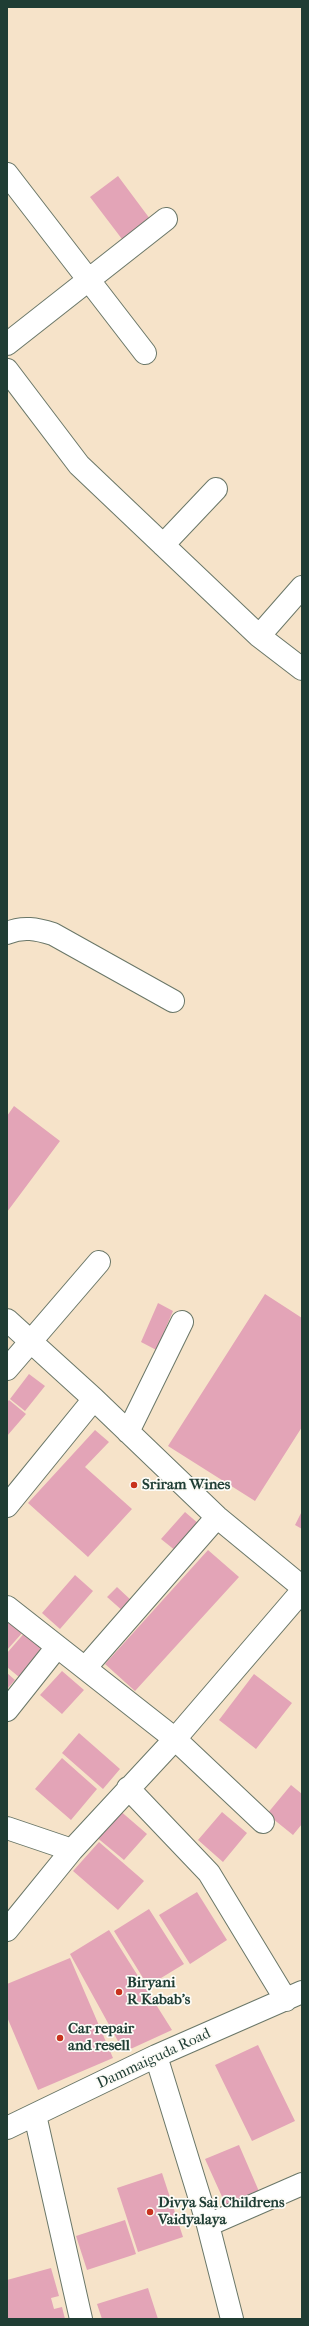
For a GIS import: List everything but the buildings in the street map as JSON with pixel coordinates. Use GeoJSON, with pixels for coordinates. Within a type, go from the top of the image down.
{"type":"FeatureCollection","features":[{"type":"Feature","properties":{"kind":"street"},"geometry":{"type":"LineString","coordinates":[[7,174],[145,353]]}},
{"type":"Feature","properties":{"kind":"street"},"geometry":{"type":"LineString","coordinates":[[7,344],[166,219]]}},
{"type":"Feature","properties":{"kind":"street"},"geometry":{"type":"LineString","coordinates":[[7,370],[79,465],[259,636],[302,669]]}},
{"type":"Feature","properties":{"kind":"street"},"geometry":{"type":"LineString","coordinates":[[163,545],[216,489]]}},
{"type":"Feature","properties":{"kind":"street"},"geometry":{"type":"LineString","coordinates":[[259,636],[302,587]]}},
{"type":"Feature","properties":{"kind":"street"},"geometry":{"type":"LineString","coordinates":[[7,933],[18,928],[37,929],[53,934],[173,1001]]}},
{"type":"Feature","properties":{"kind":"street"},"geometry":{"type":"LineString","coordinates":[[7,1370],[99,1262]]}},
{"type":"Feature","properties":{"kind":"street"},"geometry":{"type":"LineString","coordinates":[[7,1320],[32,1341],[94,1399],[217,1517],[302,1587]]}},
{"type":"Feature","properties":{"kind":"street"},"geometry":{"type":"LineString","coordinates":[[128,1432],[182,1322]]}},
{"type":"Feature","properties":{"kind":"street"},"geometry":{"type":"LineString","coordinates":[[7,1506],[94,1399]]}},
{"type":"Feature","properties":{"kind":"street"},"geometry":{"type":"LineString","coordinates":[[86,1668],[217,1517]]}},
{"type":"Feature","properties":{"kind":"street"},"geometry":{"type":"LineString","coordinates":[[7,1930],[72,1850],[175,1739],[302,1591]]}},
{"type":"Feature","properties":{"kind":"street"},"geometry":{"type":"LineString","coordinates":[[7,1607],[175,1739],[263,1822]]}},
{"type":"Feature","properties":{"kind":"street"},"geometry":{"type":"LineString","coordinates":[[7,1710],[57,1647]]}},
{"type":"Feature","properties":{"kind":"street"},"geometry":{"type":"LineString","coordinates":[[128,1788],[209,1873],[294,1996]]}},
{"type":"Feature","properties":{"kind":"street"},"geometry":{"type":"LineString","coordinates":[[7,1828],[72,1850]]}},
{"type":"Feature","properties":{"kind":"street","name":"Dammaiguda Road"},"geometry":{"type":"LineString","coordinates":[[7,2128],[156,2056],[294,1996]]}},
{"type":"Feature","properties":{"kind":"street"},"geometry":{"type":"LineString","coordinates":[[156,2056],[208,2225],[232,2319]]}},
{"type":"Feature","properties":{"kind":"street"},"geometry":{"type":"LineString","coordinates":[[35,2115],[81,2319]]}},
{"type":"Feature","properties":{"kind":"street"},"geometry":{"type":"LineString","coordinates":[[208,2225],[302,2184]]}},
{"type":"Feature","properties":{"kind":"place","name":"Sriram Wines"},"geometry":{"type":"Point","coordinates":[134,1485]}},
{"type":"Feature","properties":{"kind":"place","name":"Biryani R Kabab's"},"geometry":{"type":"Point","coordinates":[119,1992]}},
{"type":"Feature","properties":{"kind":"place","name":"Car repair and resell"},"geometry":{"type":"Point","coordinates":[60,2038]}},
{"type":"Feature","properties":{"kind":"place","name":"Divya Sai Childrens Vaidyalaya"},"geometry":{"type":"Point","coordinates":[150,2212]}}]}
